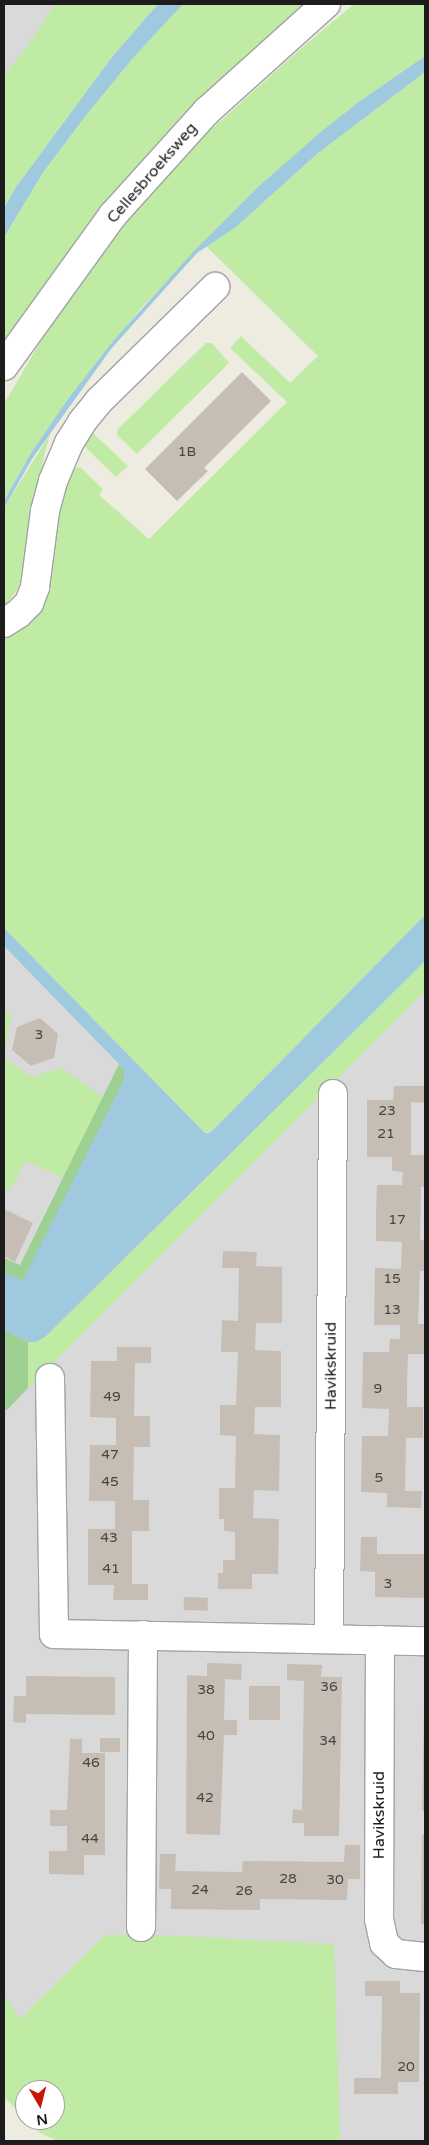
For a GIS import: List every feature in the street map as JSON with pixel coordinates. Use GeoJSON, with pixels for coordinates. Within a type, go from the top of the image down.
{"type":"FeatureCollection","features":[{"type":"Feature","properties":{"kind":"street","name":"Cellesbroeksweg"},"geometry":{"type":"LineString","coordinates":[[4,366],[113,215],[208,111],[326,4]]}},
{"type":"Feature","properties":{"kind":"street"},"geometry":{"type":"LineString","coordinates":[[4,623],[18,614],[29,603],[35,587],[45,512],[53,480],[69,443],[82,422],[99,401],[216,287]]}},
{"type":"Feature","properties":{"kind":"street","name":"Havikskruid"},"geometry":{"type":"LineString","coordinates":[[329,1639],[333,1094]]}},
{"type":"Feature","properties":{"kind":"street"},"geometry":{"type":"LineString","coordinates":[[50,1378],[54,1634],[425,1640]]}},
{"type":"Feature","properties":{"kind":"street"},"geometry":{"type":"LineString","coordinates":[[141,1927],[143,1635]]}},
{"type":"Feature","properties":{"kind":"street","name":"Havikskruid"},"geometry":{"type":"LineString","coordinates":[[380,1640],[379,1919],[384,1942],[396,1954],[425,1957]]}},
{"type":"Feature","properties":{"kind":"shaded area"},"geometry":{"type":"Polygon","coordinates":[[[4,4],[84,4],[4,202],[4,4]]]}},
{"type":"Feature","properties":{"kind":"shaded area"},"geometry":{"type":"Polygon","coordinates":[[[4,940],[214,1155],[425,940],[425,2141],[140,2141],[4,2013],[4,940]]]}},
{"type":"Feature","properties":{"kind":"green space"},"geometry":{"type":"Polygon","coordinates":[[[55,4],[158,4],[112,57],[16,187],[4,208],[4,75],[27,47],[55,4]]]}},
{"type":"Feature","properties":{"kind":"green space"},"geometry":{"type":"Polygon","coordinates":[[[183,4],[305,4],[218,81],[93,219],[4,350],[4,237],[44,171],[87,114],[133,58],[183,4]]]}},
{"type":"Feature","properties":{"kind":"green space"},"geometry":{"type":"Polygon","coordinates":[[[354,4],[425,4],[425,56],[360,101],[259,186],[142,307],[68,399],[31,453],[4,501],[4,404],[58,312],[104,245],[160,176],[297,52],[354,4]]]}},
{"type":"Feature","properties":{"kind":"green space"},"geometry":{"type":"Polygon","coordinates":[[[425,72],[425,915],[212,1131],[205,1133],[4,928],[4,636],[43,599],[50,583],[59,513],[67,483],[74,468],[80,467],[103,489],[99,495],[149,539],[287,402],[230,348],[241,336],[290,383],[318,356],[206,246],[236,227],[317,154],[425,72]]]}},
{"type":"Feature","properties":{"kind":"green space"},"geometry":{"type":"Polygon","coordinates":[[[206,343],[212,343],[229,363],[137,454],[117,435],[117,430],[206,343]]]}},
{"type":"Feature","properties":{"kind":"green space"},"geometry":{"type":"Polygon","coordinates":[[[92,432],[128,466],[116,477],[84,446],[85,440],[92,432]]]}},
{"type":"Feature","properties":{"kind":"green space"},"geometry":{"type":"Polygon","coordinates":[[[50,434],[44,456],[29,560],[17,590],[4,607],[4,508],[50,434]]]}},
{"type":"Feature","properties":{"kind":"green space"},"geometry":{"type":"Polygon","coordinates":[[[425,961],[425,994],[422,994],[28,1388],[28,1342],[36,1342],[45,1337],[425,961]]]}},
{"type":"Feature","properties":{"kind":"green space"},"geometry":{"type":"Polygon","coordinates":[[[4,1009],[11,1015],[4,1058],[4,1009]]]}},
{"type":"Feature","properties":{"kind":"green space"},"geometry":{"type":"Polygon","coordinates":[[[4,1058],[32,1077],[61,1068],[103,1097],[63,1178],[25,1161],[10,1191],[4,1188],[4,1058]]]}},
{"type":"Feature","properties":{"kind":"green space"},"geometry":{"type":"Polygon","coordinates":[[[119,1064],[124,1070],[125,1078],[23,1281],[4,1273],[4,1258],[20,1265],[119,1064]]]}},
{"type":"Feature","properties":{"kind":"green space"},"geometry":{"type":"Polygon","coordinates":[[[4,1330],[28,1342],[28,1388],[7,1410],[4,1410],[4,1330]]]}},
{"type":"Feature","properties":{"kind":"green space"},"geometry":{"type":"Polygon","coordinates":[[[105,1935],[156,1935],[334,1944],[340,2141],[58,2141],[37,2130],[65,2130],[65,2080],[15,2080],[15,2108],[4,2097],[4,1994],[20,2019],[105,1935]]]}},
{"type":"Feature","properties":{"kind":"water"},"geometry":{"type":"Polygon","coordinates":[[[158,4],[183,4],[133,58],[87,114],[44,171],[4,237],[4,208],[16,187],[112,57],[158,4]]]}},
{"type":"Feature","properties":{"kind":"water"},"geometry":{"type":"Polygon","coordinates":[[[425,56],[425,72],[317,154],[236,227],[197,253],[111,349],[32,459],[4,508],[4,501],[31,453],[68,399],[114,340],[193,252],[259,186],[322,131],[360,101],[425,56]]]}},
{"type":"Feature","properties":{"kind":"water"},"geometry":{"type":"Polygon","coordinates":[[[425,915],[425,961],[45,1337],[36,1342],[28,1342],[4,1330],[4,1273],[23,1280],[125,1078],[124,1070],[119,1064],[4,946],[4,928],[205,1133],[208,1133],[425,915]]]}},
{"type":"Feature","properties":{"kind":"building"},"geometry":{"type":"Polygon","coordinates":[[[242,372],[271,401],[204,468],[208,471],[177,501],[145,469],[242,372]]]}},
{"type":"Feature","properties":{"kind":"building"},"geometry":{"type":"Polygon","coordinates":[[[40,1018],[58,1034],[54,1058],[31,1066],[12,1050],[17,1027],[40,1018]]]}},
{"type":"Feature","properties":{"kind":"building"},"geometry":{"type":"Polygon","coordinates":[[[394,1086],[425,1086],[425,1103],[411,1102],[411,1155],[425,1155],[425,1187],[421,1187],[420,1240],[425,1240],[425,1271],[420,1271],[418,1324],[425,1324],[425,1339],[424,1354],[408,1354],[407,1381],[407,1407],[423,1407],[423,1438],[406,1438],[405,1491],[422,1491],[421,1508],[387,1507],[387,1493],[361,1492],[362,1436],[388,1436],[389,1409],[362,1408],[363,1352],[389,1352],[390,1339],[400,1339],[400,1325],[374,1325],[375,1268],[401,1269],[402,1242],[376,1241],[376,1212],[377,1185],[402,1185],[403,1172],[392,1171],[392,1157],[367,1157],[367,1100],[393,1100],[394,1086]]]}},
{"type":"Feature","properties":{"kind":"building"},"geometry":{"type":"Polygon","coordinates":[[[4,1209],[33,1223],[15,1262],[4,1256],[4,1209]]]}},
{"type":"Feature","properties":{"kind":"building"},"geometry":{"type":"Polygon","coordinates":[[[223,1251],[257,1252],[256,1266],[282,1267],[282,1323],[256,1323],[255,1350],[281,1351],[281,1407],[255,1407],[254,1434],[280,1435],[279,1491],[254,1490],[253,1518],[279,1519],[278,1574],[252,1574],[252,1589],[218,1589],[218,1573],[223,1573],[223,1560],[235,1560],[235,1532],[224,1531],[224,1519],[219,1519],[219,1488],[235,1488],[236,1436],[220,1435],[220,1405],[236,1405],[238,1352],[221,1352],[222,1320],[238,1321],[239,1268],[222,1268],[223,1251]]]}},
{"type":"Feature","properties":{"kind":"building"},"geometry":{"type":"Polygon","coordinates":[[[117,1347],[151,1347],[151,1363],[135,1363],[134,1416],[150,1416],[150,1447],[134,1447],[133,1500],[149,1500],[149,1531],[132,1531],[132,1584],[148,1584],[148,1600],[113,1600],[114,1585],[88,1585],[88,1529],[115,1529],[115,1501],[89,1501],[90,1445],[116,1445],[116,1418],[90,1417],[91,1361],[117,1361],[117,1347]]]}},
{"type":"Feature","properties":{"kind":"building"},"geometry":{"type":"Polygon","coordinates":[[[361,1537],[377,1537],[377,1554],[425,1554],[425,1598],[375,1597],[375,1572],[360,1571],[361,1537]]]}},
{"type":"Feature","properties":{"kind":"building"},"geometry":{"type":"Polygon","coordinates":[[[184,1597],[208,1598],[208,1611],[184,1610],[184,1597]]]}},
{"type":"Feature","properties":{"kind":"building"},"geometry":{"type":"Polygon","coordinates":[[[207,1663],[242,1664],[241,1680],[225,1679],[224,1720],[237,1720],[237,1735],[224,1735],[220,1835],[186,1834],[187,1675],[207,1676],[207,1663]]]}},
{"type":"Feature","properties":{"kind":"building"},"geometry":{"type":"Polygon","coordinates":[[[287,1664],[322,1665],[321,1677],[342,1677],[339,1836],[304,1836],[304,1823],[292,1823],[293,1809],[302,1810],[304,1681],[287,1680],[287,1664]]]}},
{"type":"Feature","properties":{"kind":"building"},"geometry":{"type":"Polygon","coordinates":[[[26,1676],[115,1677],[115,1715],[26,1714],[26,1723],[13,1722],[14,1696],[26,1696],[26,1676]]]}},
{"type":"Feature","properties":{"kind":"building"},"geometry":{"type":"Polygon","coordinates":[[[249,1686],[280,1686],[280,1720],[249,1720],[249,1686]]]}},
{"type":"Feature","properties":{"kind":"building"},"geometry":{"type":"Polygon","coordinates":[[[424,1710],[425,1811],[422,1811],[424,1710]]]}},
{"type":"Feature","properties":{"kind":"building"},"geometry":{"type":"Polygon","coordinates":[[[100,1738],[120,1738],[120,1752],[100,1752],[100,1738]]]}},
{"type":"Feature","properties":{"kind":"building"},"geometry":{"type":"Polygon","coordinates":[[[70,1739],[82,1739],[82,1753],[105,1753],[105,1855],[84,1855],[84,1875],[49,1874],[49,1851],[67,1851],[67,1826],[50,1826],[50,1810],[67,1810],[70,1739]]]}},
{"type":"Feature","properties":{"kind":"building"},"geometry":{"type":"Polygon","coordinates":[[[422,1835],[425,1835],[425,1924],[421,1924],[422,1835]]]}},
{"type":"Feature","properties":{"kind":"building"},"geometry":{"type":"Polygon","coordinates":[[[345,1845],[360,1845],[360,1879],[348,1879],[347,1900],[260,1899],[260,1910],[171,1909],[171,1889],[159,1889],[160,1854],[176,1854],[175,1871],[242,1872],[243,1861],[344,1862],[345,1845]]]}},
{"type":"Feature","properties":{"kind":"building"},"geometry":{"type":"Polygon","coordinates":[[[365,1981],[400,1981],[400,1993],[420,1993],[419,2082],[398,2082],[398,2094],[354,2094],[354,2078],[381,2078],[382,1996],[365,1996],[365,1981]]]}}]}
